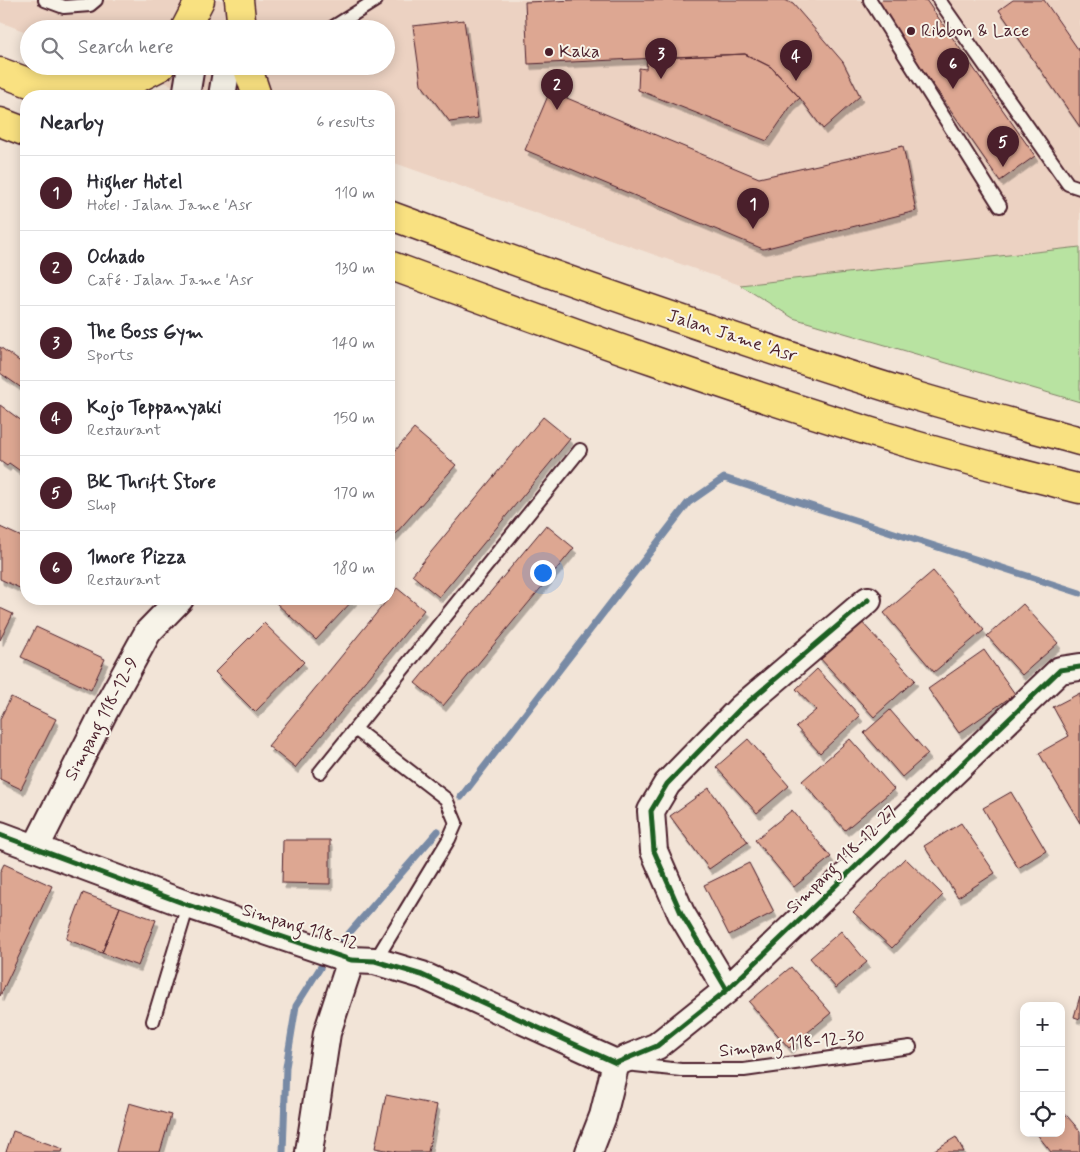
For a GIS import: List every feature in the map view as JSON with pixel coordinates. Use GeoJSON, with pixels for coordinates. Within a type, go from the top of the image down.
{"type":"FeatureCollection","features":[{"type":"Feature","properties":{"kind":"main road"},"geometry":{"type":"LineString","coordinates":[[190,20],[201,0]]}},
{"type":"Feature","properties":{"kind":"main road"},"geometry":{"type":"LineString","coordinates":[[239,0],[241,20]]}},
{"type":"Feature","properties":{"kind":"main road"},"geometry":{"type":"LineString","coordinates":[[0,72],[50,90]]}},
{"type":"Feature","properties":{"kind":"main road"},"geometry":{"type":"LineString","coordinates":[[68,90],[134,80],[144,75]]}},
{"type":"Feature","properties":{"kind":"main road"},"geometry":{"type":"LineString","coordinates":[[250,75],[255,90]]}},
{"type":"Feature","properties":{"kind":"main road"},"geometry":{"type":"LineString","coordinates":[[0,122],[20,130]]}},
{"type":"Feature","properties":{"kind":"main road","name":"Jalan Jame 'Asr"},"geometry":{"type":"LineString","coordinates":[[395,215],[630,302],[773,350],[921,398],[1080,441]]}},
{"type":"Feature","properties":{"kind":"main road"},"geometry":{"type":"LineString","coordinates":[[395,267],[616,348],[760,397],[909,444],[1080,489]]}},
{"type":"Feature","properties":{"kind":"street"},"geometry":{"type":"LineString","coordinates":[[198,20],[201,0]]}},
{"type":"Feature","properties":{"kind":"street"},"geometry":{"type":"LineString","coordinates":[[236,20],[239,0]]}},
{"type":"Feature","properties":{"kind":"street"},"geometry":{"type":"LineString","coordinates":[[187,90],[190,75]]}},
{"type":"Feature","properties":{"kind":"street"},"geometry":{"type":"LineString","coordinates":[[223,90],[226,75]]}},
{"type":"Feature","properties":{"kind":"street"},"geometry":{"type":"LineString","coordinates":[[726,990],[681,913],[654,851],[651,811],[667,784],[740,709],[868,600]]}},
{"type":"Feature","properties":{"kind":"street","name":"Simpang 118-12-9"},"geometry":{"type":"LineString","coordinates":[[36,848],[104,712],[148,632],[174,605]]}},
{"type":"Feature","properties":{"kind":"street","name":"Simpang 118-12-27"},"geometry":{"type":"LineString","coordinates":[[616,1063],[657,1046],[726,990],[1060,670],[1079,667]]}},
{"type":"Feature","properties":{"kind":"street","name":"Simpang 118-12"},"geometry":{"type":"LineString","coordinates":[[0,835],[188,905],[363,961],[422,975],[616,1063]]}},
{"type":"Feature","properties":{"kind":"street"},"geometry":{"type":"LineString","coordinates":[[309,1152],[327,1033],[363,961]]}},
{"type":"Feature","properties":{"kind":"street"},"geometry":{"type":"LineString","coordinates":[[589,1152],[603,1116],[616,1063]]}},
{"type":"Feature","properties":{"kind":"lane"},"geometry":{"type":"LineString","coordinates":[[46,0],[64,7],[90,6],[96,0]]}},
{"type":"Feature","properties":{"kind":"lane"},"geometry":{"type":"LineString","coordinates":[[344,20],[376,0]]}},
{"type":"Feature","properties":{"kind":"lane"},"geometry":{"type":"LineString","coordinates":[[870,0],[1000,206]]}},
{"type":"Feature","properties":{"kind":"lane"},"geometry":{"type":"LineString","coordinates":[[939,0],[1068,184],[1080,188]]}},
{"type":"Feature","properties":{"kind":"lane"},"geometry":{"type":"LineString","coordinates":[[320,772],[580,450]]}},
{"type":"Feature","properties":{"kind":"lane"},"geometry":{"type":"LineString","coordinates":[[355,729],[446,799],[456,823],[449,839],[363,961]]}},
{"type":"Feature","properties":{"kind":"lane"},"geometry":{"type":"LineString","coordinates":[[153,1021],[188,905]]}},
{"type":"Feature","properties":{"kind":"lane","name":"Simpang 118-12-30"},"geometry":{"type":"LineString","coordinates":[[616,1063],[681,1070],[744,1070],[910,1047]]}},
{"type":"Feature","properties":{"kind":"shaded area"},"geometry":{"type":"Polygon","coordinates":[[[0,0],[1080,0],[1080,247],[740,285],[395,163],[395,90],[186,90],[144,75],[395,75],[395,20],[20,20],[20,30],[0,22],[0,0]]]}},
{"type":"Feature","properties":{"kind":"green space"},"geometry":{"type":"Polygon","coordinates":[[[1080,247],[1080,402],[793,318],[740,285],[1080,247]]]}},
{"type":"Feature","properties":{"kind":"building"},"geometry":{"type":"Polygon","coordinates":[[[577,0],[785,0],[793,4],[843,62],[860,96],[823,129],[800,98],[771,67],[745,54],[528,64],[525,2],[577,0]]]}},
{"type":"Feature","properties":{"kind":"building"},"geometry":{"type":"Polygon","coordinates":[[[882,0],[926,0],[1035,156],[1000,181],[877,4],[882,0]]]}},
{"type":"Feature","properties":{"kind":"building"},"geometry":{"type":"Polygon","coordinates":[[[1013,0],[1044,0],[1080,52],[1080,127],[999,10],[1013,0]]]}},
{"type":"Feature","properties":{"kind":"building"},"geometry":{"type":"Polygon","coordinates":[[[464,20],[478,118],[450,122],[421,84],[413,26],[464,20]]]}},
{"type":"Feature","properties":{"kind":"building"},"geometry":{"type":"Polygon","coordinates":[[[745,54],[771,67],[800,98],[791,106],[767,141],[638,90],[639,68],[646,69],[647,58],[745,54]]]}},
{"type":"Feature","properties":{"kind":"building"},"geometry":{"type":"Polygon","coordinates":[[[550,91],[759,178],[903,146],[916,211],[763,249],[525,150],[550,91]]]}},
{"type":"Feature","properties":{"kind":"building"},"geometry":{"type":"Polygon","coordinates":[[[0,347],[20,362],[20,387],[0,373],[0,347]]]}},
{"type":"Feature","properties":{"kind":"building"},"geometry":{"type":"Polygon","coordinates":[[[0,405],[20,420],[20,471],[9,463],[7,466],[0,461],[0,405]]]}},
{"type":"Feature","properties":{"kind":"building"},"geometry":{"type":"Polygon","coordinates":[[[543,417],[570,439],[439,597],[412,575],[543,417]]]}},
{"type":"Feature","properties":{"kind":"building"},"geometry":{"type":"Polygon","coordinates":[[[414,429],[456,465],[395,534],[395,451],[414,429]]]}},
{"type":"Feature","properties":{"kind":"building"},"geometry":{"type":"Polygon","coordinates":[[[546,525],[574,548],[443,706],[415,683],[546,525]]]}},
{"type":"Feature","properties":{"kind":"building"},"geometry":{"type":"Polygon","coordinates":[[[0,527],[20,536],[20,588],[0,579],[0,527]]]}},
{"type":"Feature","properties":{"kind":"building"},"geometry":{"type":"Polygon","coordinates":[[[933,571],[984,630],[934,672],[884,613],[933,571]]]}},
{"type":"Feature","properties":{"kind":"building"},"geometry":{"type":"Polygon","coordinates":[[[397,588],[424,610],[295,768],[268,746],[383,605],[395,605],[395,590],[397,588]]]}},
{"type":"Feature","properties":{"kind":"building"},"geometry":{"type":"Polygon","coordinates":[[[1023,604],[1058,643],[1022,675],[987,636],[1023,604]]]}},
{"type":"Feature","properties":{"kind":"building"},"geometry":{"type":"Polygon","coordinates":[[[278,605],[348,605],[316,640],[278,605]]]}},
{"type":"Feature","properties":{"kind":"building"},"geometry":{"type":"Polygon","coordinates":[[[0,608],[13,614],[0,640],[0,608]]]}},
{"type":"Feature","properties":{"kind":"building"},"geometry":{"type":"Polygon","coordinates":[[[859,619],[915,680],[874,717],[818,656],[859,619]]]}},
{"type":"Feature","properties":{"kind":"building"},"geometry":{"type":"Polygon","coordinates":[[[264,623],[304,662],[255,712],[215,672],[264,623]]]}},
{"type":"Feature","properties":{"kind":"building"},"geometry":{"type":"Polygon","coordinates":[[[36,627],[105,659],[91,690],[21,657],[36,627]]]}},
{"type":"Feature","properties":{"kind":"building"},"geometry":{"type":"Polygon","coordinates":[[[984,650],[1015,694],[959,733],[928,689],[984,650]]]}},
{"type":"Feature","properties":{"kind":"building"},"geometry":{"type":"Polygon","coordinates":[[[817,669],[860,716],[820,753],[796,727],[816,710],[796,689],[817,669]]]}},
{"type":"Feature","properties":{"kind":"building"},"geometry":{"type":"Polygon","coordinates":[[[1080,693],[1080,823],[1039,753],[1069,736],[1053,707],[1080,693]]]}},
{"type":"Feature","properties":{"kind":"building"},"geometry":{"type":"Polygon","coordinates":[[[11,697],[56,719],[21,789],[0,779],[0,719],[11,697]]]}},
{"type":"Feature","properties":{"kind":"building"},"geometry":{"type":"Polygon","coordinates":[[[890,710],[928,754],[902,777],[864,733],[890,710]]]}},
{"type":"Feature","properties":{"kind":"building"},"geometry":{"type":"Polygon","coordinates":[[[748,739],[789,786],[757,813],[716,767],[748,739]]]}},
{"type":"Feature","properties":{"kind":"building"},"geometry":{"type":"Polygon","coordinates":[[[850,739],[894,789],[845,830],[802,781],[850,739]]]}},
{"type":"Feature","properties":{"kind":"building"},"geometry":{"type":"Polygon","coordinates":[[[709,788],[748,842],[709,869],[670,816],[709,788]]]}},
{"type":"Feature","properties":{"kind":"building"},"geometry":{"type":"Polygon","coordinates":[[[1011,792],[1046,851],[1018,868],[983,808],[1011,792]]]}},
{"type":"Feature","properties":{"kind":"building"},"geometry":{"type":"Polygon","coordinates":[[[792,810],[831,857],[794,887],[755,840],[792,810]]]}},
{"type":"Feature","properties":{"kind":"building"},"geometry":{"type":"Polygon","coordinates":[[[961,823],[995,873],[958,897],[924,846],[961,823]]]}},
{"type":"Feature","properties":{"kind":"building"},"geometry":{"type":"Polygon","coordinates":[[[283,840],[330,840],[330,884],[282,883],[283,840]]]}},
{"type":"Feature","properties":{"kind":"building"},"geometry":{"type":"Polygon","coordinates":[[[905,858],[943,895],[892,948],[853,912],[905,858]]]}},
{"type":"Feature","properties":{"kind":"building"},"geometry":{"type":"Polygon","coordinates":[[[749,863],[774,912],[729,935],[704,885],[749,863]]]}},
{"type":"Feature","properties":{"kind":"building"},"geometry":{"type":"Polygon","coordinates":[[[4,864],[52,886],[0,996],[0,872],[4,864]]]}},
{"type":"Feature","properties":{"kind":"building"},"geometry":{"type":"Polygon","coordinates":[[[83,893],[120,907],[102,953],[66,939],[83,893]]]}},
{"type":"Feature","properties":{"kind":"building"},"geometry":{"type":"Polygon","coordinates":[[[120,907],[156,920],[138,966],[102,953],[120,907]]]}},
{"type":"Feature","properties":{"kind":"building"},"geometry":{"type":"Polygon","coordinates":[[[841,931],[867,962],[836,988],[810,958],[841,931]]]}},
{"type":"Feature","properties":{"kind":"building"},"geometry":{"type":"Polygon","coordinates":[[[791,967],[831,1013],[789,1048],[749,1002],[791,967]]]}},
{"type":"Feature","properties":{"kind":"building"},"geometry":{"type":"Polygon","coordinates":[[[1080,996],[1080,1019],[1074,1017],[1080,996]]]}},
{"type":"Feature","properties":{"kind":"building"},"geometry":{"type":"Polygon","coordinates":[[[386,1095],[437,1105],[428,1152],[397,1152],[375,1148],[386,1095]]]}},
{"type":"Feature","properties":{"kind":"building"},"geometry":{"type":"Polygon","coordinates":[[[129,1103],[171,1115],[160,1152],[116,1152],[129,1103]]]}},
{"type":"Feature","properties":{"kind":"building"},"geometry":{"type":"Polygon","coordinates":[[[1065,1114],[1080,1131],[1080,1152],[1051,1152],[1039,1137],[1065,1137],[1065,1114]]]}},
{"type":"Feature","properties":{"kind":"building"},"geometry":{"type":"Polygon","coordinates":[[[13,1131],[63,1149],[62,1152],[6,1152],[13,1131]]]}},
{"type":"Feature","properties":{"kind":"building"},"geometry":{"type":"Polygon","coordinates":[[[956,1137],[964,1152],[931,1152],[956,1137]]]}},
{"type":"Feature","properties":{"kind":"waterway"},"geometry":{"type":"LineString","coordinates":[[461,797],[688,503],[724,478],[1080,593]]}},
{"type":"Feature","properties":{"kind":"waterway"},"geometry":{"type":"LineString","coordinates":[[338,946],[438,831]]}},
{"type":"Feature","properties":{"kind":"waterway"},"geometry":{"type":"LineString","coordinates":[[283,1152],[286,1067],[296,1006],[320,968]]}},
{"type":"Feature","properties":{"kind":"cycle path"},"geometry":{"type":"LineString","coordinates":[[727,990],[681,913],[654,851],[651,811],[667,784],[740,709],[868,600]]}},
{"type":"Feature","properties":{"kind":"cycle path"},"geometry":{"type":"LineString","coordinates":[[0,835],[188,905],[351,960],[375,961],[422,975],[616,1063],[657,1046],[727,990],[1060,670],[1080,667]]}},
{"type":"Feature","properties":{"kind":"place","name":"Ribbon & Lace"},"geometry":{"type":"Point","coordinates":[911,31]}},
{"type":"Feature","properties":{"kind":"place","name":"Kaka"},"geometry":{"type":"Point","coordinates":[549,52]}},
{"type":"Feature","properties":{"kind":"place","name":"The Boss Gym"},"geometry":{"type":"Point","coordinates":[661,79]}},
{"type":"Feature","properties":{"kind":"place","name":"Kojo Teppanyaki"},"geometry":{"type":"Point","coordinates":[796,81]}},
{"type":"Feature","properties":{"kind":"place","name":"1more Pizza"},"geometry":{"type":"Point","coordinates":[953,89]}},
{"type":"Feature","properties":{"kind":"place","name":"Ochado"},"geometry":{"type":"Point","coordinates":[557,110]}},
{"type":"Feature","properties":{"kind":"place","name":"BK Thrift Store"},"geometry":{"type":"Point","coordinates":[1003,167]}},
{"type":"Feature","properties":{"kind":"place","name":"Higher Hotel"},"geometry":{"type":"Point","coordinates":[753,229]}}]}
